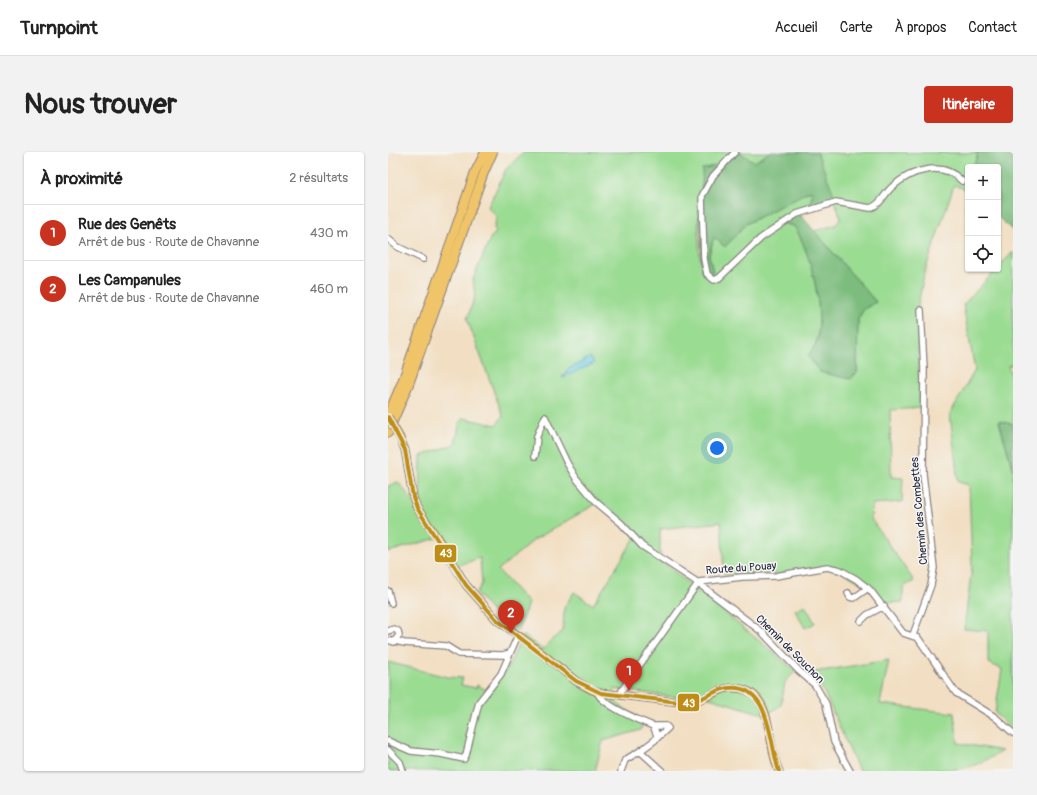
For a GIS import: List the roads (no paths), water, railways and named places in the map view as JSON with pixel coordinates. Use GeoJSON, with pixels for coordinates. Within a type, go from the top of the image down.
{"type":"FeatureCollection","features":[{"type":"Feature","properties":{"kind":"highway"},"geometry":{"type":"LineString","coordinates":[[388,416],[402,382],[475,172],[485,152]]}},
{"type":"Feature","properties":{"kind":"highway"},"geometry":{"type":"LineString","coordinates":[[388,433],[409,384],[483,175],[493,152]]}},
{"type":"Feature","properties":{"kind":"main road"},"geometry":{"type":"LineString","coordinates":[[388,416],[405,450],[411,488],[417,508],[466,585],[497,620],[576,681],[597,692],[693,703],[722,689],[736,688],[749,692],[760,700],[765,711],[771,746],[779,771]]}},
{"type":"Feature","properties":{"kind":"street"},"geometry":{"type":"LineString","coordinates":[[735,152],[713,176],[702,196],[704,259],[707,274],[714,280],[719,278],[761,238],[798,214],[836,202],[870,208],[876,206],[893,186],[922,170],[934,168],[947,171],[957,176],[962,181]]}},
{"type":"Feature","properties":{"kind":"street"},"geometry":{"type":"LineString","coordinates":[[388,239],[398,247],[423,259]]}},
{"type":"Feature","properties":{"kind":"street","name":"Chemin des Combettes"},"geometry":{"type":"LineString","coordinates":[[913,635],[931,585],[934,568],[924,474],[924,369],[921,310]]}},
{"type":"Feature","properties":{"kind":"street","name":"Chemin de Souchon"},"geometry":{"type":"LineString","coordinates":[[535,456],[537,436],[545,417],[567,463],[576,478],[593,498],[621,523],[642,546],[698,584],[762,632],[799,671],[815,685],[826,704],[832,738],[850,771]]}},
{"type":"Feature","properties":{"kind":"street","name":"Route du Pouay"},"geometry":{"type":"LineString","coordinates":[[620,695],[622,690],[698,584],[701,582],[735,577],[781,575],[827,567],[848,574],[868,588],[884,606],[902,632],[918,638],[956,693],[995,717],[1013,733]]}},
{"type":"Feature","properties":{"kind":"street"},"geometry":{"type":"LineString","coordinates":[[848,593],[850,598],[854,598],[868,588]]}},
{"type":"Feature","properties":{"kind":"street"},"geometry":{"type":"LineString","coordinates":[[388,591],[391,602]]}},
{"type":"Feature","properties":{"kind":"street"},"geometry":{"type":"LineString","coordinates":[[861,621],[867,615],[884,606]]}},
{"type":"Feature","properties":{"kind":"street"},"geometry":{"type":"LineString","coordinates":[[388,631],[392,629],[398,631],[399,638],[396,641]]}},
{"type":"Feature","properties":{"kind":"street"},"geometry":{"type":"LineString","coordinates":[[388,741],[411,751],[441,754],[464,759],[479,702],[501,674],[518,635]]}},
{"type":"Feature","properties":{"kind":"street"},"geometry":{"type":"LineString","coordinates":[[388,640],[392,642],[396,641],[446,646],[459,654],[502,655],[510,653]]}},
{"type":"Feature","properties":{"kind":"street"},"geometry":{"type":"LineString","coordinates":[[597,692],[604,700],[634,718],[653,726],[666,726],[668,728],[655,740],[625,760],[621,771]]}},
{"type":"Feature","properties":{"kind":"street"},"geometry":{"type":"LineString","coordinates":[[653,726],[657,735],[655,740]]}},
{"type":"Feature","properties":{"kind":"street"},"geometry":{"type":"LineString","coordinates":[[388,750],[400,762],[403,771]]}},
{"type":"Feature","properties":{"kind":"street"},"geometry":{"type":"LineString","coordinates":[[640,751],[662,771]]}},
{"type":"Feature","properties":{"kind":"water"},"geometry":{"type":"Polygon","coordinates":[[[590,357],[594,362],[593,364],[562,378],[567,370],[590,357]]]}},
{"type":"Feature","properties":{"kind":"place","name":"Les Campanules"},"geometry":{"type":"Point","coordinates":[511,633]}},
{"type":"Feature","properties":{"kind":"place","name":"Rue des Genêts"},"geometry":{"type":"Point","coordinates":[629,691]}}]}
